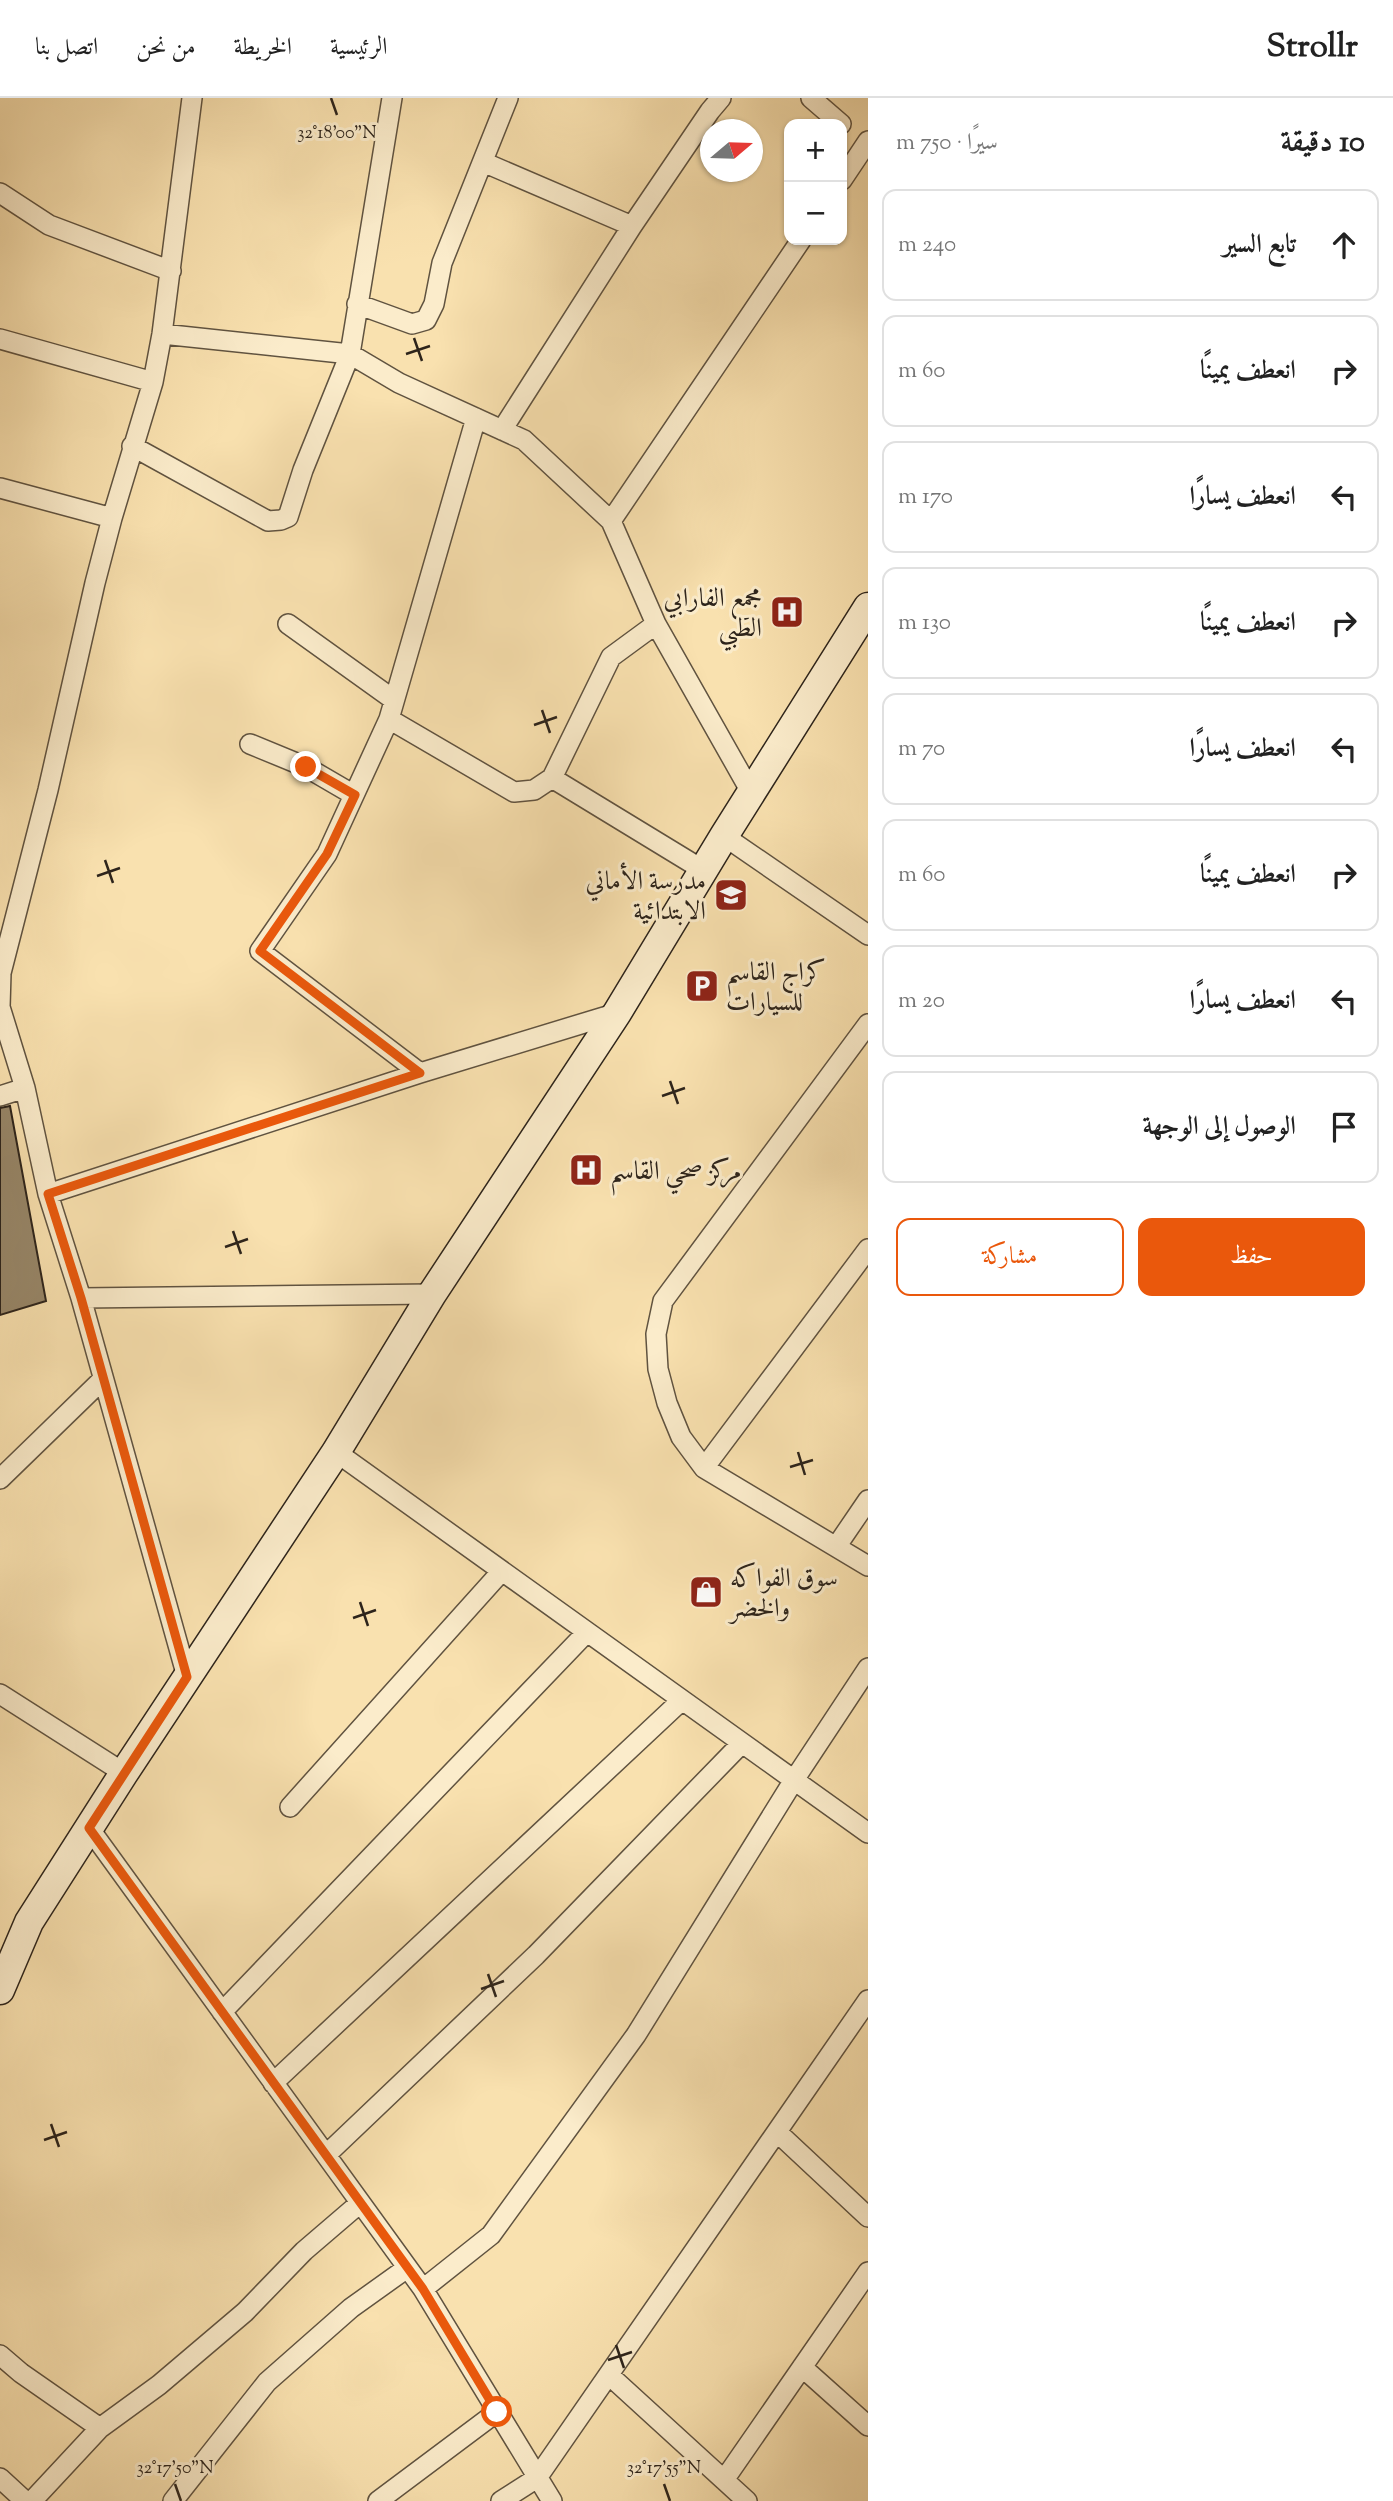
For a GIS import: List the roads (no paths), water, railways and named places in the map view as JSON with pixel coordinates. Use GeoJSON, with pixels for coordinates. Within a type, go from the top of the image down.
{"type":"FeatureCollection","features":[{"type":"Feature","properties":{"kind":"street"},"geometry":{"type":"LineString","coordinates":[[187,1677],[81,1298],[48,1194],[25,1088],[0,1007],[1,972],[48,790],[112,518],[153,382],[171,271],[192,98]]}},
{"type":"Feature","properties":{"kind":"street"},"geometry":{"type":"LineString","coordinates":[[132,446],[268,521],[288,517],[303,470],[350,354],[391,98]]}},
{"type":"Feature","properties":{"kind":"street"},"geometry":{"type":"LineString","coordinates":[[357,304],[412,324],[426,320],[434,304],[442,263],[509,98]]}},
{"type":"Feature","properties":{"kind":"street"},"geometry":{"type":"LineString","coordinates":[[502,430],[632,226],[721,98]]}},
{"type":"Feature","properties":{"kind":"street"},"geometry":{"type":"LineString","coordinates":[[811,98],[836,119]]}},
{"type":"Feature","properties":{"kind":"street"},"geometry":{"type":"LineString","coordinates":[[847,128],[867,143],[847,173]]}},
{"type":"Feature","properties":{"kind":"street"},"geometry":{"type":"LineString","coordinates":[[483,163],[632,226]]}},
{"type":"Feature","properties":{"kind":"street"},"geometry":{"type":"LineString","coordinates":[[0,193],[49,225],[171,271]]}},
{"type":"Feature","properties":{"kind":"street"},"geometry":{"type":"LineString","coordinates":[[611,522],[798,245]]}},
{"type":"Feature","properties":{"kind":"street"},"geometry":{"type":"LineString","coordinates":[[162,334],[350,354],[399,383],[524,440],[611,522],[656,624],[751,792]]}},
{"type":"Feature","properties":{"kind":"street"},"geometry":{"type":"LineString","coordinates":[[0,339],[153,382]]}},
{"type":"Feature","properties":{"kind":"street"},"geometry":{"type":"LineString","coordinates":[[420,1073],[260,951],[327,854],[392,709],[476,418]]}},
{"type":"Feature","properties":{"kind":"street"},"geometry":{"type":"LineString","coordinates":[[0,488],[112,518]]}},
{"type":"Feature","properties":{"kind":"street"},"geometry":{"type":"LineString","coordinates":[[0,1990],[29,1922],[336,1452],[432,1294],[617,1013],[751,792],[868,607]]}},
{"type":"Feature","properties":{"kind":"street"},"geometry":{"type":"LineString","coordinates":[[288,624],[392,709],[514,792],[534,790],[552,778],[611,657],[656,624]]}},
{"type":"Feature","properties":{"kind":"street"},"geometry":{"type":"LineString","coordinates":[[250,744],[306,767],[355,795]]}},
{"type":"Feature","properties":{"kind":"street"},"geometry":{"type":"LineString","coordinates":[[552,778],[703,870]]}},
{"type":"Feature","properties":{"kind":"street"},"geometry":{"type":"LineString","coordinates":[[724,836],[868,935]]}},
{"type":"Feature","properties":{"kind":"street"},"geometry":{"type":"LineString","coordinates":[[48,1194],[420,1073],[617,1013]]}},
{"type":"Feature","properties":{"kind":"street"},"geometry":{"type":"LineString","coordinates":[[868,1024],[663,1301],[656,1334],[658,1369],[667,1404],[681,1437],[704,1468],[868,1566]]}},
{"type":"Feature","properties":{"kind":"street"},"geometry":{"type":"LineString","coordinates":[[0,1096],[25,1088]]}},
{"type":"Feature","properties":{"kind":"street"},"geometry":{"type":"LineString","coordinates":[[704,1468],[868,1249]]}},
{"type":"Feature","properties":{"kind":"street"},"geometry":{"type":"LineString","coordinates":[[81,1298],[432,1294]]}},
{"type":"Feature","properties":{"kind":"street"},"geometry":{"type":"LineString","coordinates":[[0,1479],[103,1379]]}},
{"type":"Feature","properties":{"kind":"street"},"geometry":{"type":"LineString","coordinates":[[336,1452],[868,1833]]}},
{"type":"Feature","properties":{"kind":"street"},"geometry":{"type":"LineString","coordinates":[[836,1547],[868,1500]]}},
{"type":"Feature","properties":{"kind":"street"},"geometry":{"type":"LineString","coordinates":[[290,1807],[501,1572]]}},
{"type":"Feature","properties":{"kind":"street"},"geometry":{"type":"LineString","coordinates":[[222,2012],[587,1632]]}},
{"type":"Feature","properties":{"kind":"street"},"geometry":{"type":"LineString","coordinates":[[423,2289],[491,2235],[636,2035],[794,1780],[868,1668]]}},
{"type":"Feature","properties":{"kind":"street"},"geometry":{"type":"LineString","coordinates":[[0,1694],[124,1773]]}},
{"type":"Feature","properties":{"kind":"street"},"geometry":{"type":"LineString","coordinates":[[273,2083],[682,1700]]}},
{"type":"Feature","properties":{"kind":"street"},"geometry":{"type":"LineString","coordinates":[[326,2155],[536,1955],[742,1742]]}},
{"type":"Feature","properties":{"kind":"street"},"geometry":{"type":"LineString","coordinates":[[89,1828],[423,2289],[552,2501]]}},
{"type":"Feature","properties":{"kind":"street"},"geometry":{"type":"LineString","coordinates":[[501,2501],[537,2477],[868,2000]]}},
{"type":"Feature","properties":{"kind":"street"},"geometry":{"type":"LineString","coordinates":[[776,2132],[868,2217]]}},
{"type":"Feature","properties":{"kind":"street"},"geometry":{"type":"LineString","coordinates":[[32,2501],[100,2428],[159,2385],[245,2312],[304,2251],[360,2203]]}},
{"type":"Feature","properties":{"kind":"street"},"geometry":{"type":"LineString","coordinates":[[173,2501],[267,2382],[351,2308],[407,2268]]}},
{"type":"Feature","properties":{"kind":"street"},"geometry":{"type":"LineString","coordinates":[[724,2480],[868,2272]]}},
{"type":"Feature","properties":{"kind":"street"},"geometry":{"type":"LineString","coordinates":[[0,2355],[21,2373],[100,2428]]}},
{"type":"Feature","properties":{"kind":"street"},"geometry":{"type":"LineString","coordinates":[[802,2367],[868,2426]]}},
{"type":"Feature","properties":{"kind":"street"},"geometry":{"type":"LineString","coordinates":[[608,2375],[747,2501]]}},
{"type":"Feature","properties":{"kind":"street"},"geometry":{"type":"LineString","coordinates":[[378,2501],[497,2412]]}},
{"type":"Feature","properties":{"kind":"street"},"geometry":{"type":"LineString","coordinates":[[0,2478],[25,2501]]}},
{"type":"Feature","properties":{"kind":"place","name":"مجمع الفارابي الطبي"},"geometry":{"type":"Point","coordinates":[787,612]}},
{"type":"Feature","properties":{"kind":"place","name":"مدرسة الأماني الابتدائية"},"geometry":{"type":"Point","coordinates":[731,895]}},
{"type":"Feature","properties":{"kind":"place","name":"كراج القاسم للسيارات"},"geometry":{"type":"Point","coordinates":[702,986]}},
{"type":"Feature","properties":{"kind":"place","name":"مركز صحي القاسم"},"geometry":{"type":"Point","coordinates":[586,1170]}},
{"type":"Feature","properties":{"kind":"place","name":"سوق الفواكه والخضر"},"geometry":{"type":"Point","coordinates":[706,1592]}}]}
